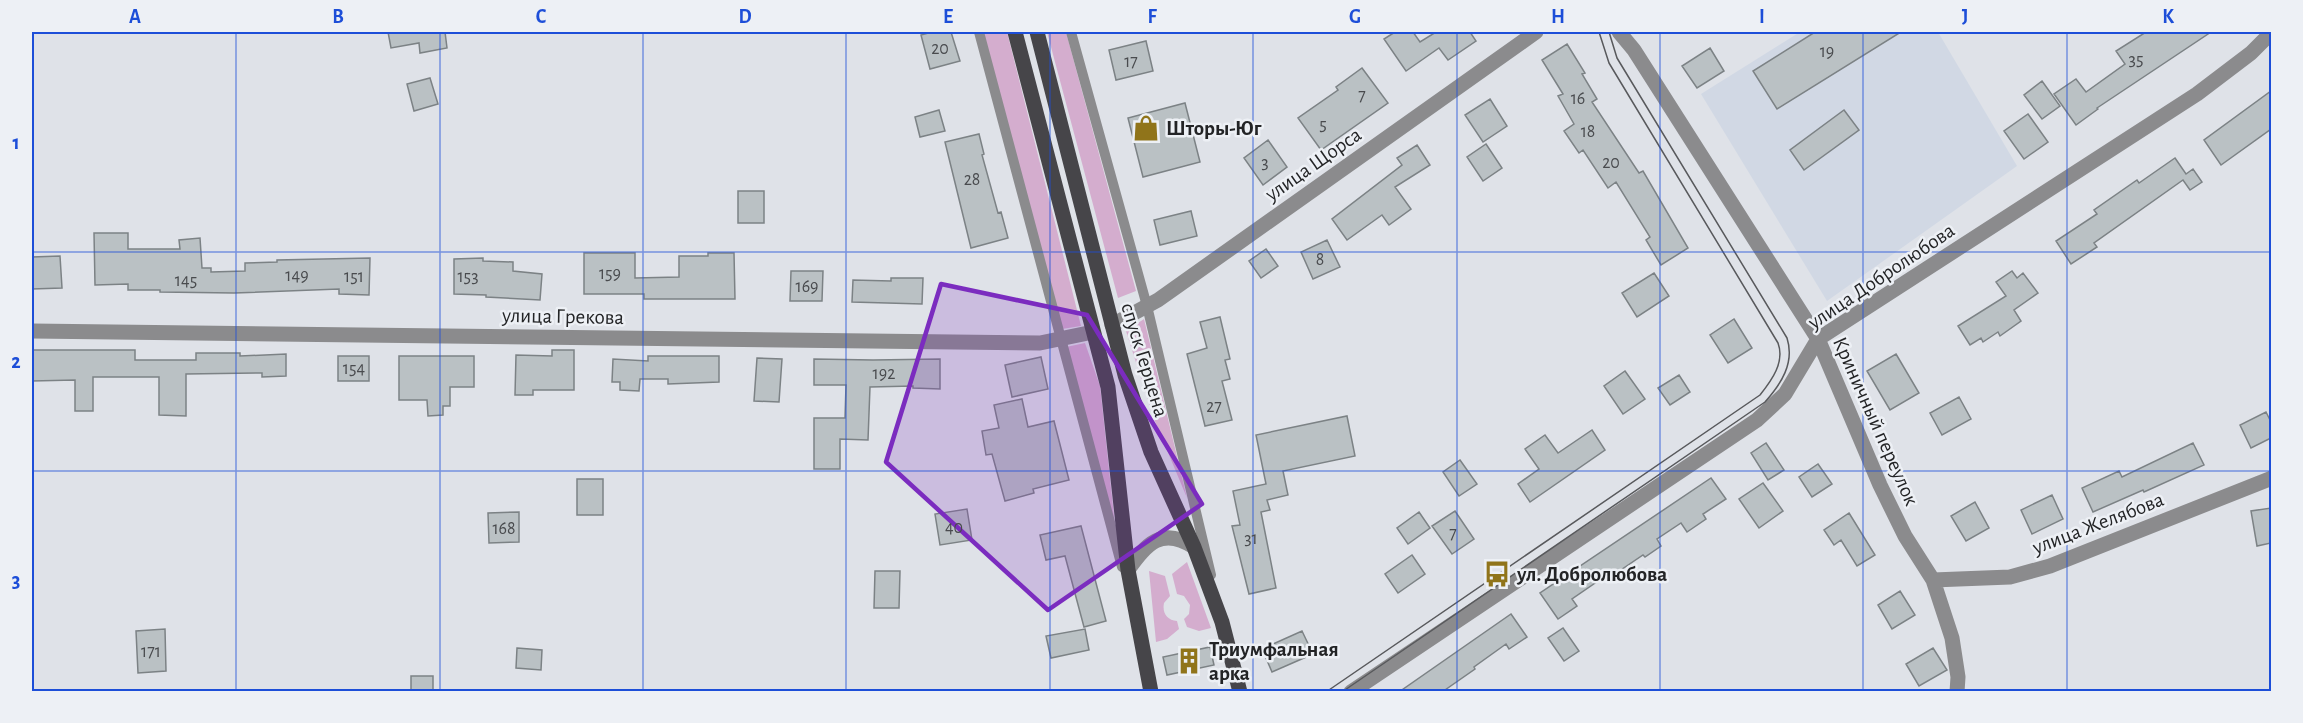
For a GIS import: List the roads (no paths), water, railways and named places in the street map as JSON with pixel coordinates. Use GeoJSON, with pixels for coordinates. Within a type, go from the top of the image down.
{"type":"FeatureCollection","features":[{"type":"Feature","properties":{"kind":"main road","name":"спуск Герцена"},"geometry":{"type":"LineString","coordinates":[[1015,32],[1108,387],[1128,570],[1151,692]]}},
{"type":"Feature","properties":{"kind":"main road","name":"спуск Герцена"},"geometry":{"type":"LineString","coordinates":[[1037,32],[1125,375],[1151,452],[1194,547],[1222,622],[1240,692]]}},
{"type":"Feature","properties":{"kind":"street","name":"улица Щорса"},"geometry":{"type":"LineString","coordinates":[[1112,325],[1147,306],[1536,32]]}},
{"type":"Feature","properties":{"kind":"street","name":"Криничный переулок"},"geometry":{"type":"LineString","coordinates":[[1619,32],[1634,50],[1818,339],[1880,485],[1905,536],[1933,580],[1952,638],[1958,676],[1957,692]]}},
{"type":"Feature","properties":{"kind":"street","name":"улица Добролюбова"},"geometry":{"type":"LineString","coordinates":[[1351,692],[1756,420],[1785,394],[1818,339],[2197,94],[2251,53],[2271,32]]}},
{"type":"Feature","properties":{"kind":"street","name":"улица Грекова"},"geometry":{"type":"LineString","coordinates":[[32,331],[1040,343],[1093,332]]}},
{"type":"Feature","properties":{"kind":"street","name":"улица Желябова"},"geometry":{"type":"LineString","coordinates":[[1933,580],[2010,577],[2050,566],[2271,478]]}},
{"type":"Feature","properties":{"kind":"street"},"geometry":{"type":"LineString","coordinates":[[1128,570],[1144,548],[1159,540],[1179,538],[1194,547]]}},
{"type":"Feature","properties":{"kind":"lane"},"geometry":{"type":"LineString","coordinates":[[979,32],[1140,633]]}},
{"type":"Feature","properties":{"kind":"lane"},"geometry":{"type":"LineString","coordinates":[[1071,32],[1147,306],[1222,622]]}},
{"type":"Feature","properties":{"kind":"tram line"},"geometry":{"type":"LineString","coordinates":[[1326,692],[1760,395],[1779,364],[1778,343],[1609,63],[1599,32]]}},
{"type":"Feature","properties":{"kind":"tram line"},"geometry":{"type":"LineString","coordinates":[[1342,692],[1765,402],[1785,373],[1789,356],[1787,338],[1617,58],[1609,32]]}},
{"type":"Feature","properties":{"kind":"place","name":"Шторы-Юг"},"geometry":{"type":"Point","coordinates":[1146,128]}},
{"type":"Feature","properties":{"kind":"place","name":"ул. Добролюбова"},"geometry":{"type":"Point","coordinates":[1497,574]}},
{"type":"Feature","properties":{"kind":"place","name":"Триумфальная арка"},"geometry":{"type":"Point","coordinates":[1189,661]}}]}
